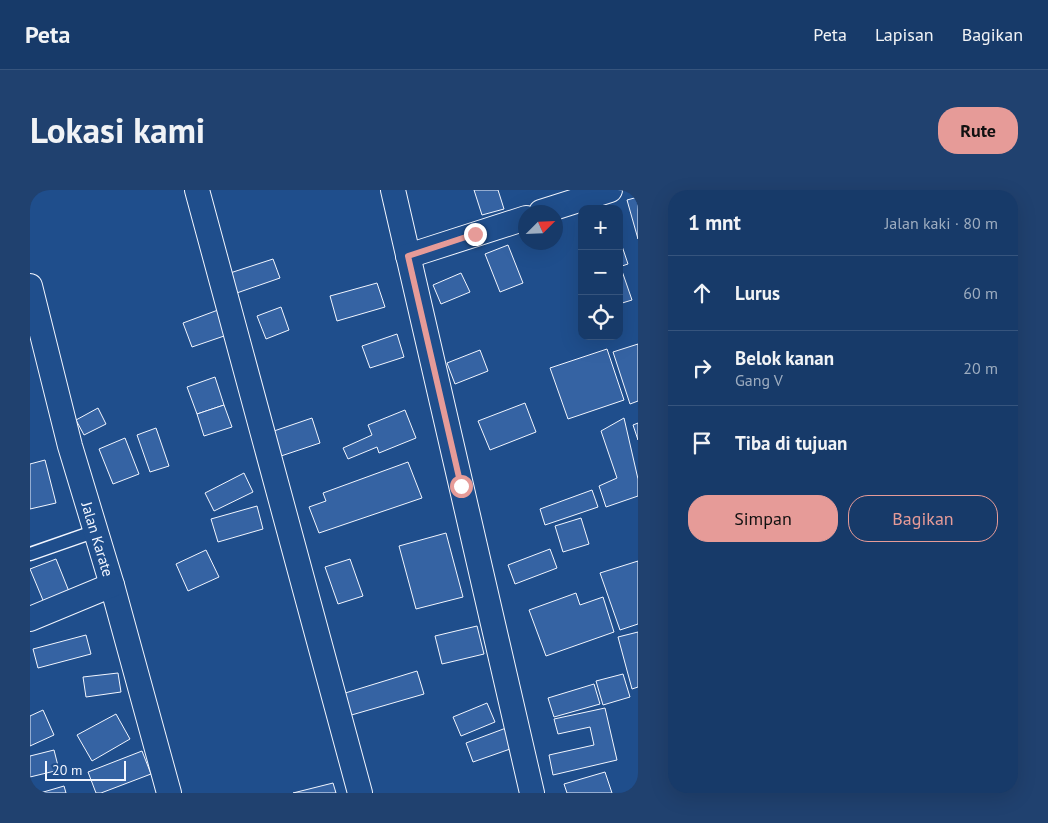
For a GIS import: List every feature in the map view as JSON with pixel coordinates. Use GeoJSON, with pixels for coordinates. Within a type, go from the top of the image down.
{"type":"FeatureCollection","features":[{"type":"Feature","properties":{"kind":"street"},"geometry":{"type":"LineString","coordinates":[[197,190],[360,793]]}},
{"type":"Feature","properties":{"kind":"street"},"geometry":{"type":"LineString","coordinates":[[393,190],[532,793]]}},
{"type":"Feature","properties":{"kind":"street"},"geometry":{"type":"LineString","coordinates":[[563,205],[610,190]]}},
{"type":"Feature","properties":{"kind":"street"},"geometry":{"type":"LineString","coordinates":[[408,256],[518,221]]}},
{"type":"Feature","properties":{"kind":"street","name":"Jalan Karate"},"geometry":{"type":"LineString","coordinates":[[30,286],[70,446],[112,585],[169,793]]}},
{"type":"Feature","properties":{"kind":"street"},"geometry":{"type":"LineString","coordinates":[[30,619],[112,585]]}},
{"type":"Feature","properties":{"kind":"lane"},"geometry":{"type":"LineString","coordinates":[[30,554],[96,531]]}},
{"type":"Feature","properties":{"kind":"building"},"geometry":{"type":"Polygon","coordinates":[[[474,190],[498,190],[504,209],[482,215],[474,190]]]}},
{"type":"Feature","properties":{"kind":"building"},"geometry":{"type":"Polygon","coordinates":[[[638,197],[638,239],[627,200],[638,197]]]}},
{"type":"Feature","properties":{"kind":"building"},"geometry":{"type":"Polygon","coordinates":[[[508,245],[523,283],[500,292],[485,254],[508,245]]]}},
{"type":"Feature","properties":{"kind":"building"},"geometry":{"type":"Polygon","coordinates":[[[623,249],[628,264],[623,266],[623,249]]]}},
{"type":"Feature","properties":{"kind":"building"},"geometry":{"type":"Polygon","coordinates":[[[273,259],[280,278],[231,295],[224,275],[273,259]]]}},
{"type":"Feature","properties":{"kind":"building"},"geometry":{"type":"Polygon","coordinates":[[[461,273],[470,292],[441,304],[433,285],[461,273]]]}},
{"type":"Feature","properties":{"kind":"building"},"geometry":{"type":"Polygon","coordinates":[[[623,274],[632,300],[623,303],[623,274]]]}},
{"type":"Feature","properties":{"kind":"building"},"geometry":{"type":"Polygon","coordinates":[[[377,283],[385,307],[337,321],[330,296],[377,283]]]}},
{"type":"Feature","properties":{"kind":"building"},"geometry":{"type":"Polygon","coordinates":[[[281,307],[289,330],[266,339],[257,316],[281,307]]]}},
{"type":"Feature","properties":{"kind":"building"},"geometry":{"type":"Polygon","coordinates":[[[218,310],[227,335],[192,347],[183,323],[218,310]]]}},
{"type":"Feature","properties":{"kind":"building"},"geometry":{"type":"Polygon","coordinates":[[[397,334],[404,357],[370,368],[362,346],[397,334]]]}},
{"type":"Feature","properties":{"kind":"building"},"geometry":{"type":"Polygon","coordinates":[[[638,344],[638,401],[630,404],[613,352],[638,344]]]}},
{"type":"Feature","properties":{"kind":"building"},"geometry":{"type":"Polygon","coordinates":[[[607,349],[624,400],[568,419],[550,368],[607,349]]]}},
{"type":"Feature","properties":{"kind":"building"},"geometry":{"type":"Polygon","coordinates":[[[480,350],[488,371],[455,384],[447,363],[480,350]]]}},
{"type":"Feature","properties":{"kind":"building"},"geometry":{"type":"Polygon","coordinates":[[[215,377],[224,405],[197,414],[187,387],[215,377]]]}},
{"type":"Feature","properties":{"kind":"building"},"geometry":{"type":"Polygon","coordinates":[[[525,403],[536,432],[490,450],[478,421],[525,403]]]}},
{"type":"Feature","properties":{"kind":"building"},"geometry":{"type":"Polygon","coordinates":[[[224,405],[232,427],[204,436],[197,414],[224,405]]]}},
{"type":"Feature","properties":{"kind":"building"},"geometry":{"type":"Polygon","coordinates":[[[98,408],[106,424],[84,435],[76,420],[98,408]]]}},
{"type":"Feature","properties":{"kind":"building"},"geometry":{"type":"Polygon","coordinates":[[[405,410],[416,438],[379,453],[377,447],[348,459],[343,448],[372,435],[368,425],[405,410]]]}},
{"type":"Feature","properties":{"kind":"building"},"geometry":{"type":"Polygon","coordinates":[[[312,418],[320,443],[278,457],[271,432],[312,418]]]}},
{"type":"Feature","properties":{"kind":"building"},"geometry":{"type":"Polygon","coordinates":[[[624,418],[638,479],[638,496],[606,507],[599,486],[617,478],[601,431],[624,418]]]}},
{"type":"Feature","properties":{"kind":"building"},"geometry":{"type":"Polygon","coordinates":[[[638,423],[638,440],[633,425],[638,423]]]}},
{"type":"Feature","properties":{"kind":"building"},"geometry":{"type":"Polygon","coordinates":[[[156,428],[169,466],[150,472],[137,435],[156,428]]]}},
{"type":"Feature","properties":{"kind":"building"},"geometry":{"type":"Polygon","coordinates":[[[125,438],[139,474],[113,484],[99,449],[125,438]]]}},
{"type":"Feature","properties":{"kind":"building"},"geometry":{"type":"Polygon","coordinates":[[[45,460],[56,503],[30,509],[30,464],[45,460]]]}},
{"type":"Feature","properties":{"kind":"building"},"geometry":{"type":"Polygon","coordinates":[[[408,462],[422,498],[319,533],[309,507],[326,501],[323,493],[408,462]]]}},
{"type":"Feature","properties":{"kind":"building"},"geometry":{"type":"Polygon","coordinates":[[[244,473],[253,492],[214,511],[205,493],[244,473]]]}},
{"type":"Feature","properties":{"kind":"building"},"geometry":{"type":"Polygon","coordinates":[[[592,490],[598,507],[545,525],[540,509],[592,490]]]}},
{"type":"Feature","properties":{"kind":"building"},"geometry":{"type":"Polygon","coordinates":[[[257,506],[263,529],[218,542],[211,519],[257,506]]]}},
{"type":"Feature","properties":{"kind":"building"},"geometry":{"type":"Polygon","coordinates":[[[581,518],[589,544],[563,552],[555,526],[581,518]]]}},
{"type":"Feature","properties":{"kind":"building"},"geometry":{"type":"Polygon","coordinates":[[[446,533],[463,597],[416,609],[399,546],[446,533]]]}},
{"type":"Feature","properties":{"kind":"building"},"geometry":{"type":"Polygon","coordinates":[[[550,549],[557,568],[515,584],[508,565],[550,549]]]}},
{"type":"Feature","properties":{"kind":"building"},"geometry":{"type":"Polygon","coordinates":[[[206,550],[219,577],[188,591],[176,564],[206,550]]]}},
{"type":"Feature","properties":{"kind":"building"},"geometry":{"type":"Polygon","coordinates":[[[56,559],[70,594],[45,605],[30,569],[56,559]]]}},
{"type":"Feature","properties":{"kind":"building"},"geometry":{"type":"Polygon","coordinates":[[[350,559],[363,596],[338,604],[325,567],[350,559]]]}},
{"type":"Feature","properties":{"kind":"building"},"geometry":{"type":"Polygon","coordinates":[[[638,561],[638,624],[620,630],[600,573],[638,561]]]}},
{"type":"Feature","properties":{"kind":"building"},"geometry":{"type":"Polygon","coordinates":[[[576,593],[580,605],[603,597],[614,632],[546,656],[529,610],[576,593]]]}},
{"type":"Feature","properties":{"kind":"building"},"geometry":{"type":"Polygon","coordinates":[[[477,626],[484,654],[442,664],[435,636],[477,626]]]}},
{"type":"Feature","properties":{"kind":"building"},"geometry":{"type":"Polygon","coordinates":[[[638,632],[638,687],[632,689],[618,637],[638,632]]]}},
{"type":"Feature","properties":{"kind":"building"},"geometry":{"type":"Polygon","coordinates":[[[86,635],[91,654],[38,668],[33,649],[86,635]]]}},
{"type":"Feature","properties":{"kind":"building"},"geometry":{"type":"Polygon","coordinates":[[[417,671],[424,694],[348,716],[342,694],[417,671]]]}},
{"type":"Feature","properties":{"kind":"building"},"geometry":{"type":"Polygon","coordinates":[[[118,673],[121,692],[86,697],[83,677],[118,673]]]}},
{"type":"Feature","properties":{"kind":"building"},"geometry":{"type":"Polygon","coordinates":[[[623,674],[630,697],[603,705],[596,681],[623,674]]]}},
{"type":"Feature","properties":{"kind":"building"},"geometry":{"type":"Polygon","coordinates":[[[594,684],[600,704],[554,717],[548,698],[594,684]]]}},
{"type":"Feature","properties":{"kind":"building"},"geometry":{"type":"Polygon","coordinates":[[[487,703],[495,722],[461,736],[453,717],[487,703]]]}},
{"type":"Feature","properties":{"kind":"building"},"geometry":{"type":"Polygon","coordinates":[[[605,708],[617,760],[553,775],[549,755],[594,745],[590,727],[558,734],[554,719],[605,708]]]}},
{"type":"Feature","properties":{"kind":"building"},"geometry":{"type":"Polygon","coordinates":[[[43,710],[54,735],[30,746],[30,716],[43,710]]]}},
{"type":"Feature","properties":{"kind":"building"},"geometry":{"type":"Polygon","coordinates":[[[116,714],[130,739],[92,761],[77,735],[116,714]]]}},
{"type":"Feature","properties":{"kind":"building"},"geometry":{"type":"Polygon","coordinates":[[[506,728],[513,748],[473,762],[466,743],[506,728]]]}},
{"type":"Feature","properties":{"kind":"building"},"geometry":{"type":"Polygon","coordinates":[[[54,750],[59,770],[30,777],[30,756],[54,750]]]}},
{"type":"Feature","properties":{"kind":"building"},"geometry":{"type":"Polygon","coordinates":[[[142,751],[151,774],[101,793],[96,793],[88,772],[142,751]]]}},
{"type":"Feature","properties":{"kind":"building"},"geometry":{"type":"Polygon","coordinates":[[[605,772],[612,793],[567,793],[564,784],[605,772]]]}},
{"type":"Feature","properties":{"kind":"building"},"geometry":{"type":"Polygon","coordinates":[[[333,783],[336,793],[293,793],[333,783]]]}},
{"type":"Feature","properties":{"kind":"building"},"geometry":{"type":"Polygon","coordinates":[[[64,786],[66,793],[40,793],[64,786]]]}},
{"type":"Feature","properties":{"kind":"route"},"geometry":{"type":"LineString","coordinates":[[461,486],[408,256],[475,234]]}}]}
